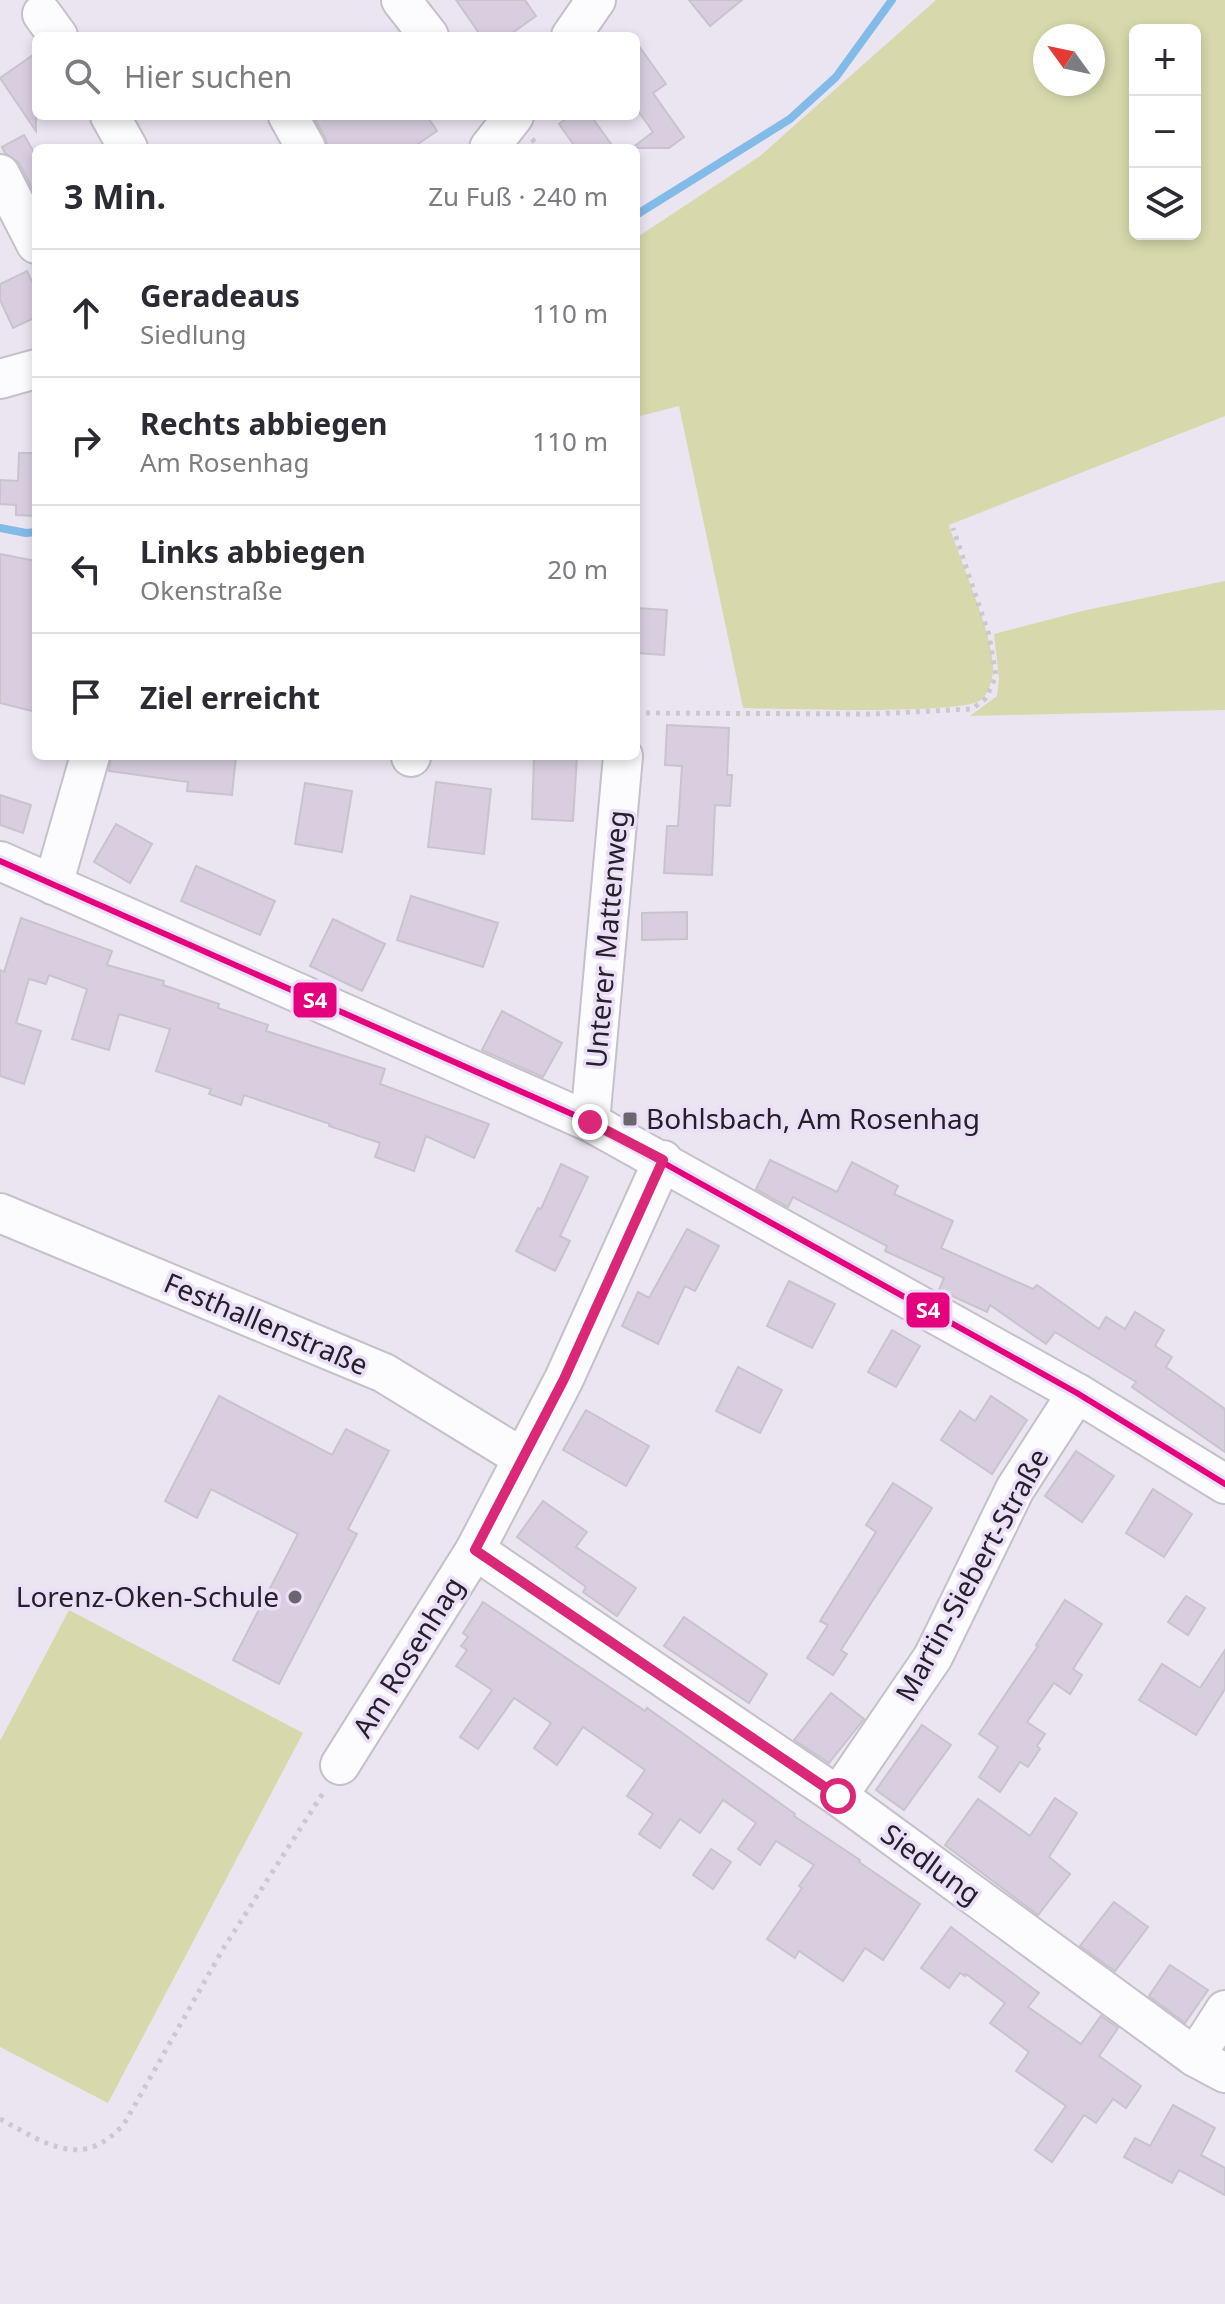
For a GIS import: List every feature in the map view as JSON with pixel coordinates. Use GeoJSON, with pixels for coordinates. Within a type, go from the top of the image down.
{"type":"FeatureCollection","features":[{"type":"Feature","properties":{"kind":"street"},"geometry":{"type":"LineString","coordinates":[[401,0],[426,32]]}},
{"type":"Feature","properties":{"kind":"street"},"geometry":{"type":"LineString","coordinates":[[574,32],[596,0]]}},
{"type":"Feature","properties":{"kind":"street"},"geometry":{"type":"LineString","coordinates":[[112,120],[126,144]]}},
{"type":"Feature","properties":{"kind":"street"},"geometry":{"type":"LineString","coordinates":[[290,120],[304,144]]}},
{"type":"Feature","properties":{"kind":"street"},"geometry":{"type":"LineString","coordinates":[[0,174],[32,236]]}},
{"type":"Feature","properties":{"kind":"street"},"geometry":{"type":"LineString","coordinates":[[0,379],[32,370]]}},
{"type":"Feature","properties":{"kind":"street"},"geometry":{"type":"LineString","coordinates":[[53,885],[89,760]]}},
{"type":"Feature","properties":{"kind":"street","name":"Unterer Mattenweg"},"geometry":{"type":"LineString","coordinates":[[590,1122],[623,760]]}},
{"type":"Feature","properties":{"kind":"street"},"geometry":{"type":"LineString","coordinates":[[0,861],[590,1122],[1077,1393],[1225,1484]]}},
{"type":"Feature","properties":{"kind":"street","name":"Am Rosenhag"},"geometry":{"type":"LineString","coordinates":[[340,1765],[475,1550],[564,1379],[663,1160]]}},
{"type":"Feature","properties":{"kind":"street","name":"Festhallenstraße"},"geometry":{"type":"LineString","coordinates":[[0,1213],[384,1373],[521,1457]]}},
{"type":"Feature","properties":{"kind":"street","name":"Martin-Siebert-Straße"},"geometry":{"type":"LineString","coordinates":[[838,1796],[933,1657],[1015,1489],[1077,1393]]}},
{"type":"Feature","properties":{"kind":"street","name":"Siedlung"},"geometry":{"type":"LineString","coordinates":[[475,1550],[838,1796],[1210,2065]]}},
{"type":"Feature","properties":{"kind":"street"},"geometry":{"type":"LineString","coordinates":[[1210,2065],[1225,2010]]}},
{"type":"Feature","properties":{"kind":"path"},"geometry":{"type":"LineString","coordinates":[[640,713],[873,714],[972,709],[986,698],[996,676],[989,635],[953,528]]}},
{"type":"Feature","properties":{"kind":"path"},"geometry":{"type":"LineString","coordinates":[[0,2119],[39,2140],[79,2152],[111,2139],[124,2124],[223,1949],[340,1765]]}},
{"type":"Feature","properties":{"kind":"green space"},"geometry":{"type":"Polygon","coordinates":[[[936,0],[1225,0],[1225,416],[949,525],[989,639],[993,672],[988,691],[981,700],[940,708],[743,708],[679,406],[640,416],[640,235],[760,156],[936,0]]]}},
{"type":"Feature","properties":{"kind":"green space"},"geometry":{"type":"Polygon","coordinates":[[[1225,581],[1225,710],[970,716],[997,696],[999,678],[994,634],[1082,611],[1225,581]]]}},
{"type":"Feature","properties":{"kind":"green space"},"geometry":{"type":"Polygon","coordinates":[[[69,1610],[303,1733],[108,2103],[0,2047],[0,1741],[69,1610]]]}},
{"type":"Feature","properties":{"kind":"building"},"geometry":{"type":"Polygon","coordinates":[[[456,0],[525,0],[536,16],[514,32],[478,32],[456,0]]]}},
{"type":"Feature","properties":{"kind":"building"},"geometry":{"type":"Polygon","coordinates":[[[689,0],[742,0],[710,26],[689,0]]]}},
{"type":"Feature","properties":{"kind":"building"},"geometry":{"type":"Polygon","coordinates":[[[640,48],[666,84],[653,93],[684,137],[669,148],[640,148],[637,144],[653,132],[640,114],[640,48]]]}},
{"type":"Feature","properties":{"kind":"building"},"geometry":{"type":"Polygon","coordinates":[[[32,56],[32,120],[36,120],[36,131],[0,78],[32,56]]]}},
{"type":"Feature","properties":{"kind":"building"},"geometry":{"type":"Polygon","coordinates":[[[315,120],[430,120],[437,131],[418,144],[327,144],[315,120]]]}},
{"type":"Feature","properties":{"kind":"building"},"geometry":{"type":"Polygon","coordinates":[[[564,120],[594,120],[611,144],[573,144],[559,124],[564,120]]]}},
{"type":"Feature","properties":{"kind":"building"},"geometry":{"type":"Polygon","coordinates":[[[24,135],[32,149],[32,188],[19,163],[2,147],[24,135]]]}},
{"type":"Feature","properties":{"kind":"building"},"geometry":{"type":"Polygon","coordinates":[[[27,271],[32,282],[32,319],[13,328],[0,300],[0,284],[27,271]]]}},
{"type":"Feature","properties":{"kind":"building"},"geometry":{"type":"Polygon","coordinates":[[[19,453],[32,453],[32,516],[16,515],[16,505],[0,504],[0,480],[18,481],[19,453]]]}},
{"type":"Feature","properties":{"kind":"building"},"geometry":{"type":"Polygon","coordinates":[[[0,554],[32,560],[32,711],[0,703],[0,554]]]}},
{"type":"Feature","properties":{"kind":"building"},"geometry":{"type":"Polygon","coordinates":[[[640,608],[667,610],[664,655],[640,653],[640,608]]]}},
{"type":"Feature","properties":{"kind":"building"},"geometry":{"type":"Polygon","coordinates":[[[667,725],[729,728],[727,775],[732,775],[730,806],[715,805],[712,875],[664,873],[667,826],[678,826],[682,766],[665,765],[667,725]]]}},
{"type":"Feature","properties":{"kind":"building"},"geometry":{"type":"Polygon","coordinates":[[[110,760],[236,760],[232,795],[187,791],[188,782],[109,771],[110,760]]]}},
{"type":"Feature","properties":{"kind":"building"},"geometry":{"type":"Polygon","coordinates":[[[534,760],[577,760],[573,821],[532,819],[534,760]]]}},
{"type":"Feature","properties":{"kind":"building"},"geometry":{"type":"Polygon","coordinates":[[[436,782],[491,789],[484,854],[428,847],[436,782]]]}},
{"type":"Feature","properties":{"kind":"building"},"geometry":{"type":"Polygon","coordinates":[[[305,783],[352,791],[342,852],[295,844],[305,783]]]}},
{"type":"Feature","properties":{"kind":"building"},"geometry":{"type":"Polygon","coordinates":[[[0,795],[31,805],[23,833],[0,825],[0,795]]]}},
{"type":"Feature","properties":{"kind":"building"},"geometry":{"type":"Polygon","coordinates":[[[116,824],[152,844],[130,883],[94,862],[116,824]]]}},
{"type":"Feature","properties":{"kind":"building"},"geometry":{"type":"Polygon","coordinates":[[[196,866],[275,901],[260,935],[181,901],[196,866]]]}},
{"type":"Feature","properties":{"kind":"building"},"geometry":{"type":"Polygon","coordinates":[[[411,896],[498,923],[483,967],[397,940],[411,896]]]}},
{"type":"Feature","properties":{"kind":"building"},"geometry":{"type":"Polygon","coordinates":[[[687,912],[687,939],[642,940],[642,913],[687,912]]]}},
{"type":"Feature","properties":{"kind":"building"},"geometry":{"type":"Polygon","coordinates":[[[21,918],[112,951],[107,965],[164,981],[163,985],[268,1025],[266,1031],[385,1069],[380,1084],[489,1124],[474,1158],[426,1136],[414,1171],[375,1157],[380,1143],[330,1124],[244,1095],[241,1105],[209,1094],[211,1089],[156,1071],[170,1029],[119,1014],[109,1050],[72,1039],[87,989],[49,975],[46,984],[29,979],[16,1023],[41,1031],[24,1084],[0,1076],[0,970],[4,972],[21,918]]]}},
{"type":"Feature","properties":{"kind":"building"},"geometry":{"type":"Polygon","coordinates":[[[333,919],[385,944],[362,991],[310,966],[333,919]]]}},
{"type":"Feature","properties":{"kind":"building"},"geometry":{"type":"Polygon","coordinates":[[[502,1011],[562,1043],[543,1077],[482,1050],[502,1011]]]}},
{"type":"Feature","properties":{"kind":"building"},"geometry":{"type":"Polygon","coordinates":[[[770,1160],[837,1192],[852,1162],[898,1186],[894,1194],[953,1221],[941,1248],[1033,1289],[1037,1285],[1099,1329],[1106,1317],[1125,1329],[1135,1312],[1164,1330],[1155,1346],[1172,1357],[1166,1367],[1225,1409],[1225,1452],[1132,1387],[1136,1382],[1055,1332],[1046,1344],[990,1305],[987,1312],[939,1290],[944,1278],[885,1251],[887,1246],[793,1197],[788,1207],[756,1189],[770,1160]]]}},
{"type":"Feature","properties":{"kind":"building"},"geometry":{"type":"Polygon","coordinates":[[[561,1164],[588,1177],[560,1236],[570,1241],[555,1271],[516,1251],[538,1208],[541,1209],[561,1164]]]}},
{"type":"Feature","properties":{"kind":"building"},"geometry":{"type":"Polygon","coordinates":[[[687,1229],[719,1246],[695,1291],[685,1286],[658,1344],[622,1326],[638,1292],[649,1298],[687,1229]]]}},
{"type":"Feature","properties":{"kind":"building"},"geometry":{"type":"Polygon","coordinates":[[[789,1281],[835,1304],[812,1348],[767,1326],[789,1281]]]}},
{"type":"Feature","properties":{"kind":"building"},"geometry":{"type":"Polygon","coordinates":[[[892,1330],[920,1346],[896,1387],[868,1372],[892,1330]]]}},
{"type":"Feature","properties":{"kind":"building"},"geometry":{"type":"Polygon","coordinates":[[[738,1367],[782,1390],[760,1433],[716,1411],[738,1367]]]}},
{"type":"Feature","properties":{"kind":"building","name":"Lorenz-Oken-Schule"},"geometry":{"type":"Polygon","coordinates":[[[219,1396],[332,1455],[346,1429],[389,1451],[348,1529],[357,1534],[279,1684],[233,1660],[298,1534],[211,1489],[197,1518],[165,1501],[219,1396]]]}},
{"type":"Feature","properties":{"kind":"building"},"geometry":{"type":"Polygon","coordinates":[[[991,1396],[1027,1420],[992,1474],[941,1440],[960,1411],[975,1421],[991,1396]]]}},
{"type":"Feature","properties":{"kind":"building"},"geometry":{"type":"Polygon","coordinates":[[[586,1410],[649,1446],[626,1486],[563,1450],[586,1410]]]}},
{"type":"Feature","properties":{"kind":"building"},"geometry":{"type":"Polygon","coordinates":[[[1076,1451],[1114,1476],[1082,1522],[1045,1496],[1076,1451]]]}},
{"type":"Feature","properties":{"kind":"building"},"geometry":{"type":"Polygon","coordinates":[[[893,1483],[932,1508],[841,1650],[847,1654],[833,1675],[807,1658],[828,1625],[820,1621],[876,1532],[866,1525],[893,1483]]]}},
{"type":"Feature","properties":{"kind":"building"},"geometry":{"type":"Polygon","coordinates":[[[1153,1489],[1192,1514],[1164,1557],[1126,1533],[1153,1489]]]}},
{"type":"Feature","properties":{"kind":"building"},"geometry":{"type":"Polygon","coordinates":[[[543,1501],[587,1532],[576,1547],[636,1588],[617,1616],[583,1592],[586,1587],[517,1537],[543,1501]]]}},
{"type":"Feature","properties":{"kind":"building"},"geometry":{"type":"Polygon","coordinates":[[[1186,1596],[1205,1608],[1188,1635],[1168,1622],[1186,1596]]]}},
{"type":"Feature","properties":{"kind":"building"},"geometry":{"type":"Polygon","coordinates":[[[1065,1600],[1102,1624],[1073,1669],[1082,1675],[1070,1694],[1054,1683],[1027,1722],[1045,1734],[1037,1746],[1040,1749],[1028,1767],[1020,1762],[1000,1792],[979,1777],[998,1747],[979,1734],[1065,1600]]]}},
{"type":"Feature","properties":{"kind":"building"},"geometry":{"type":"Polygon","coordinates":[[[483,1602],[645,1711],[647,1708],[920,1904],[883,1960],[865,1948],[843,1981],[799,1951],[795,1958],[767,1939],[814,1865],[776,1841],[760,1865],[738,1849],[756,1823],[723,1800],[700,1833],[680,1819],[660,1848],[639,1834],[653,1814],[627,1796],[645,1770],[583,1727],[557,1765],[534,1748],[551,1723],[514,1698],[478,1749],[460,1737],[492,1690],[456,1666],[467,1650],[461,1646],[468,1637],[463,1633],[483,1602]]]}},
{"type":"Feature","properties":{"kind":"building"},"geometry":{"type":"Polygon","coordinates":[[[684,1617],[767,1674],[749,1703],[664,1646],[684,1617]]]}},
{"type":"Feature","properties":{"kind":"building"},"geometry":{"type":"Polygon","coordinates":[[[1225,1650],[1225,1689],[1196,1735],[1139,1700],[1162,1664],[1200,1688],[1225,1650]]]}},
{"type":"Feature","properties":{"kind":"building"},"geometry":{"type":"Polygon","coordinates":[[[831,1693],[864,1719],[829,1763],[794,1740],[831,1693]]]}},
{"type":"Feature","properties":{"kind":"building"},"geometry":{"type":"Polygon","coordinates":[[[922,1725],[951,1745],[904,1810],[876,1790],[922,1725]]]}},
{"type":"Feature","properties":{"kind":"building"},"geometry":{"type":"Polygon","coordinates":[[[1055,1798],[1077,1813],[1049,1857],[1070,1874],[1038,1915],[945,1845],[978,1799],[1030,1836],[1055,1798]]]}},
{"type":"Feature","properties":{"kind":"building"},"geometry":{"type":"Polygon","coordinates":[[[711,1849],[731,1862],[713,1889],[693,1875],[711,1849]]]}},
{"type":"Feature","properties":{"kind":"building"},"geometry":{"type":"Polygon","coordinates":[[[1114,1902],[1148,1927],[1115,1971],[1080,1946],[1114,1902]]]}},
{"type":"Feature","properties":{"kind":"building"},"geometry":{"type":"Polygon","coordinates":[[[951,1927],[1039,1993],[1028,2007],[1081,2044],[1101,2016],[1118,2028],[1099,2056],[1141,2086],[1126,2108],[1113,2099],[1096,2123],[1084,2115],[1052,2162],[1035,2150],[1066,2106],[1016,2071],[1029,2052],[990,2023],[1005,2003],[966,1974],[960,1973],[949,1988],[921,1968],[951,1927]]]}},
{"type":"Feature","properties":{"kind":"building"},"geometry":{"type":"Polygon","coordinates":[[[1170,1965],[1208,1990],[1185,2023],[1149,1996],[1170,1965]]]}},
{"type":"Feature","properties":{"kind":"building"},"geometry":{"type":"Polygon","coordinates":[[[1173,2105],[1215,2128],[1201,2155],[1225,2168],[1225,2195],[1179,2170],[1172,2183],[1124,2157],[1135,2138],[1150,2146],[1173,2105]]]}},
{"type":"Feature","properties":{"kind":"waterway"},"geometry":{"type":"LineString","coordinates":[[640,213],[790,119],[836,77],[892,0]]}},
{"type":"Feature","properties":{"kind":"waterway"},"geometry":{"type":"LineString","coordinates":[[0,528],[32,532]]}},
{"type":"Feature","properties":{"kind":"transit line","name":"S4"},"geometry":{"type":"LineString","coordinates":[[0,861],[590,1122],[1077,1393],[1225,1484]]}},
{"type":"Feature","properties":{"kind":"place","name":"Bohlsbach, Am Rosenhag"},"geometry":{"type":"Point","coordinates":[630,1119]}},
{"type":"Feature","properties":{"kind":"place","name":"Lorenz-Oken-Schule"},"geometry":{"type":"Point","coordinates":[295,1597]}},
{"type":"Feature","properties":{"kind":"route"},"geometry":{"type":"LineString","coordinates":[[590,1122],[663,1160],[564,1379],[475,1550],[838,1796]]}}]}
